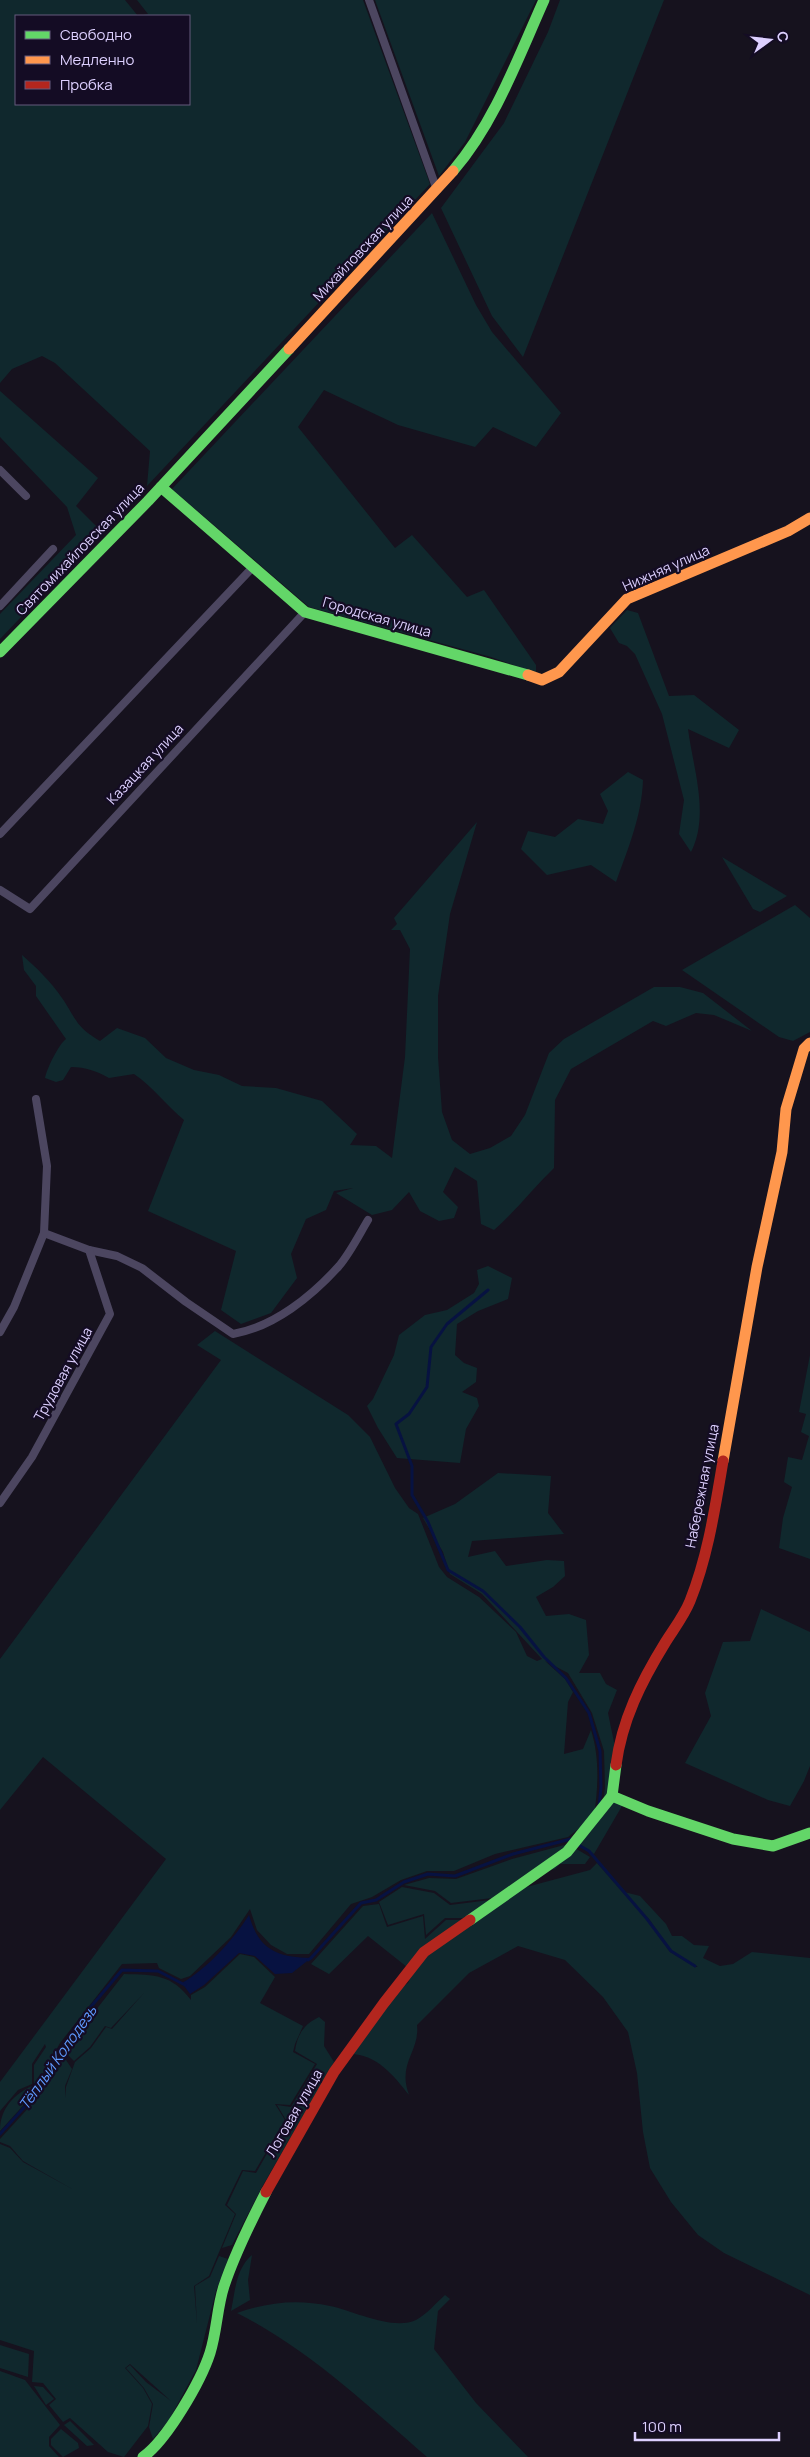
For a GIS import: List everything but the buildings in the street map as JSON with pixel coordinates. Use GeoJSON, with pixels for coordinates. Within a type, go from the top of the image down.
{"type":"FeatureCollection","features":[{"type":"Feature","properties":{"kind":"street"},"geometry":{"type":"LineString","coordinates":[[368,0],[437,190]]}},
{"type":"Feature","properties":{"kind":"street","name":"Михайловская улица"},"geometry":{"type":"LineString","coordinates":[[160,487],[437,190],[471,150],[507,84],[544,0]]}},
{"type":"Feature","properties":{"kind":"street"},"geometry":{"type":"LineString","coordinates":[[0,470],[26,496]]}},
{"type":"Feature","properties":{"kind":"street"},"geometry":{"type":"LineString","coordinates":[[160,487],[305,612]]}},
{"type":"Feature","properties":{"kind":"street","name":"Святомихайловская улица"},"geometry":{"type":"LineString","coordinates":[[0,652],[160,487]]}},
{"type":"Feature","properties":{"kind":"street","name":"Нижняя улица"},"geometry":{"type":"LineString","coordinates":[[440,651],[498,664],[542,680],[559,672],[627,599],[740,552],[810,518]]}},
{"type":"Feature","properties":{"kind":"street","name":"Святомихайловская улица"},"geometry":{"type":"LineString","coordinates":[[0,606],[53,549]]}},
{"type":"Feature","properties":{"kind":"street"},"geometry":{"type":"LineString","coordinates":[[0,834],[253,567]]}},
{"type":"Feature","properties":{"kind":"street","name":"Городская улица"},"geometry":{"type":"LineString","coordinates":[[305,612],[440,651]]}},
{"type":"Feature","properties":{"kind":"street","name":"Казацкая улица"},"geometry":{"type":"LineString","coordinates":[[0,890],[30,908],[305,612]]}},
{"type":"Feature","properties":{"kind":"street","name":"Набережная улица"},"geometry":{"type":"LineString","coordinates":[[609,1799],[619,1740],[627,1715],[644,1678],[689,1603],[699,1575],[712,1523],[757,1266],[782,1152],[786,1109],[804,1049],[810,1043]]}},
{"type":"Feature","properties":{"kind":"street"},"geometry":{"type":"LineString","coordinates":[[0,1332],[14,1307],[44,1233],[47,1166],[36,1099]]}},
{"type":"Feature","properties":{"kind":"street"},"geometry":{"type":"LineString","coordinates":[[44,1233],[89,1250],[117,1256],[142,1268],[186,1302],[233,1334],[244,1332],[278,1316],[306,1298],[340,1265],[368,1220]]}},
{"type":"Feature","properties":{"kind":"street","name":"Трудовая улица"},"geometry":{"type":"LineString","coordinates":[[0,1503],[32,1457],[110,1314],[89,1250]]}},
{"type":"Feature","properties":{"kind":"street"},"geometry":{"type":"LineString","coordinates":[[609,1799],[733,1839],[773,1846],[810,1833]]}},
{"type":"Feature","properties":{"kind":"street","name":"Логовая улица"},"geometry":{"type":"LineString","coordinates":[[143,2457],[153,2450],[181,2412],[210,2353],[223,2289],[238,2248],[268,2189],[334,2072],[424,1952],[567,1852],[609,1799]]}},
{"type":"Feature","properties":{"kind":"green space"},"geometry":{"type":"Polygon","coordinates":[[[0,0],[125,0],[137,15],[15,15],[15,105],[190,105],[190,15],[143,15],[148,14],[137,0],[363,0],[430,184],[147,486],[150,451],[55,363],[42,356],[12,369],[0,383],[0,0]]]}},
{"type":"Feature","properties":{"kind":"green space"},"geometry":{"type":"Polygon","coordinates":[[[375,0],[536,0],[465,142],[439,176],[375,0]]]}},
{"type":"Feature","properties":{"kind":"green space"},"geometry":{"type":"Polygon","coordinates":[[[560,0],[664,0],[523,357],[492,316],[441,208],[504,123],[548,32],[560,0]]]}},
{"type":"Feature","properties":{"kind":"green space"},"geometry":{"type":"Polygon","coordinates":[[[432,213],[476,305],[492,332],[561,413],[536,447],[493,427],[475,447],[398,425],[324,390],[298,427],[395,548],[412,535],[467,597],[484,590],[536,665],[536,673],[491,657],[309,607],[172,489],[432,213]]]}},
{"type":"Feature","properties":{"kind":"green space"},"geometry":{"type":"Polygon","coordinates":[[[0,391],[98,478],[76,506],[102,532],[0,639],[0,614],[76,535],[67,507],[0,437],[0,391]]]}},
{"type":"Feature","properties":{"kind":"green space"},"geometry":{"type":"Polygon","coordinates":[[[627,610],[638,613],[669,696],[694,695],[739,730],[729,748],[688,729],[700,807],[697,838],[691,852],[679,834],[684,800],[662,714],[635,654],[627,646],[619,643],[610,628],[627,610]]]}},
{"type":"Feature","properties":{"kind":"green space"},"geometry":{"type":"Polygon","coordinates":[[[628,772],[643,780],[642,793],[634,832],[616,882],[591,865],[547,875],[521,849],[528,831],[555,837],[578,819],[603,824],[608,811],[600,794],[628,772]]]}},
{"type":"Feature","properties":{"kind":"green space"},"geometry":{"type":"Polygon","coordinates":[[[477,822],[450,914],[438,996],[438,1057],[442,1112],[452,1140],[470,1154],[490,1148],[511,1136],[525,1115],[549,1053],[564,1039],[654,987],[680,987],[703,993],[752,1031],[714,1015],[696,1013],[666,1026],[653,1021],[571,1069],[555,1100],[554,1168],[494,1230],[481,1224],[477,1181],[455,1167],[443,1192],[458,1207],[454,1218],[439,1221],[420,1211],[409,1192],[392,1210],[372,1215],[336,1193],[353,1188],[334,1191],[326,1210],[306,1219],[291,1254],[297,1278],[271,1313],[241,1324],[221,1310],[236,1251],[148,1211],[184,1120],[134,1074],[109,1078],[91,1070],[71,1067],[63,1080],[56,1082],[45,1078],[48,1068],[66,1039],[36,996],[36,986],[24,970],[22,955],[53,986],[81,1027],[100,1041],[117,1028],[145,1038],[166,1058],[194,1070],[219,1075],[242,1086],[276,1088],[322,1101],[357,1134],[350,1145],[376,1146],[392,1158],[405,1057],[410,949],[400,930],[391,930],[397,924],[394,918],[477,822]]]}},
{"type":"Feature","properties":{"kind":"green space"},"geometry":{"type":"Polygon","coordinates":[[[722,857],[787,896],[760,912],[753,909],[722,857]]]}},
{"type":"Feature","properties":{"kind":"green space"},"geometry":{"type":"Polygon","coordinates":[[[795,905],[810,918],[810,1032],[793,1041],[779,1037],[682,970],[795,905]]]}},
{"type":"Feature","properties":{"kind":"green space"},"geometry":{"type":"Polygon","coordinates":[[[488,1266],[512,1278],[508,1299],[478,1311],[457,1324],[455,1355],[464,1363],[477,1368],[476,1382],[462,1392],[477,1398],[479,1406],[466,1429],[460,1463],[397,1458],[367,1406],[373,1399],[394,1355],[399,1335],[425,1315],[447,1310],[474,1293],[479,1284],[477,1270],[488,1266]]]}},
{"type":"Feature","properties":{"kind":"green space"},"geometry":{"type":"Polygon","coordinates":[[[215,1331],[348,1415],[370,1437],[395,1488],[409,1508],[418,1514],[439,1567],[447,1577],[479,1597],[516,1632],[527,1656],[537,1661],[542,1659],[482,1594],[450,1574],[443,1552],[423,1518],[455,1504],[498,1473],[551,1476],[548,1513],[564,1534],[472,1541],[468,1557],[495,1551],[506,1566],[547,1560],[564,1561],[565,1576],[553,1587],[536,1597],[546,1616],[569,1614],[586,1620],[589,1655],[579,1673],[600,1673],[606,1684],[617,1690],[608,1713],[615,1747],[615,1797],[622,1806],[594,1854],[573,1840],[601,1818],[605,1788],[604,1751],[592,1713],[568,1673],[545,1661],[565,1679],[573,1692],[568,1702],[564,1754],[583,1749],[591,1730],[596,1752],[597,1773],[594,1817],[568,1837],[495,1854],[454,1871],[427,1871],[401,1880],[372,1897],[351,1904],[309,1954],[287,1954],[271,1945],[257,1930],[250,1909],[231,1937],[190,1976],[181,1979],[159,1968],[157,1963],[122,1964],[60,2043],[29,2099],[0,2131],[2,2115],[5,2109],[14,2097],[34,2085],[34,2065],[46,2047],[45,2044],[32,2064],[32,2084],[18,2090],[0,2111],[0,2082],[166,1859],[43,1757],[0,1810],[0,1659],[221,1360],[197,1345],[215,1331]]]}},
{"type":"Feature","properties":{"kind":"green space"},"geometry":{"type":"Polygon","coordinates":[[[810,1355],[810,1559],[779,1548],[783,1518],[792,1487],[784,1482],[788,1457],[802,1460],[809,1436],[801,1432],[806,1414],[799,1412],[810,1355]]]}},
{"type":"Feature","properties":{"kind":"green space"},"geometry":{"type":"Polygon","coordinates":[[[761,1609],[810,1632],[810,1766],[790,1806],[768,1800],[685,1763],[711,1716],[705,1693],[723,1642],[750,1641],[761,1609]]]}},
{"type":"Feature","properties":{"kind":"green space"},"geometry":{"type":"Polygon","coordinates":[[[568,1844],[590,1857],[585,1864],[560,1864],[555,1869],[520,1879],[492,1898],[451,1903],[435,1891],[404,1885],[429,1878],[456,1879],[512,1859],[568,1844]]]}},
{"type":"Feature","properties":{"kind":"green space"},"geometry":{"type":"Polygon","coordinates":[[[597,1863],[646,1919],[670,1952],[695,1967],[698,1967],[672,1951],[649,1919],[624,1892],[640,1896],[666,1924],[672,1936],[682,1936],[694,1945],[709,1946],[703,1958],[720,1966],[733,1964],[752,1952],[810,1958],[810,2295],[724,2253],[698,2235],[671,2202],[650,2168],[643,2132],[637,2073],[628,2032],[603,1997],[565,1960],[518,1946],[469,1973],[417,2025],[415,2043],[406,2074],[409,2095],[391,2074],[377,2062],[360,2055],[350,2054],[401,1988],[408,1983],[413,1971],[427,1954],[519,1889],[590,1870],[597,1863]]]}},
{"type":"Feature","properties":{"kind":"green space"},"geometry":{"type":"Polygon","coordinates":[[[402,1887],[434,1893],[450,1905],[490,1900],[467,1918],[445,1918],[426,1935],[424,1914],[388,1925],[379,1902],[402,1887]]]}},
{"type":"Feature","properties":{"kind":"green space"},"geometry":{"type":"Polygon","coordinates":[[[379,1904],[387,1927],[423,1916],[425,1939],[446,1920],[465,1920],[407,1967],[368,1936],[329,1974],[311,1964],[363,1906],[379,1904]]]}},
{"type":"Feature","properties":{"kind":"green space"},"geometry":{"type":"Polygon","coordinates":[[[240,1954],[254,1957],[275,1977],[260,2003],[303,2026],[293,2052],[315,2064],[290,2105],[275,2104],[285,2120],[255,2171],[242,2170],[225,2205],[235,2214],[209,2276],[194,2286],[197,2324],[195,2286],[210,2277],[219,2256],[228,2259],[216,2291],[196,2370],[169,2420],[153,2439],[149,2427],[153,2404],[144,2388],[126,2368],[130,2365],[146,2382],[171,2401],[130,2364],[125,2368],[143,2388],[152,2404],[148,2426],[124,2457],[108,2452],[70,2418],[63,2422],[49,2405],[56,2399],[43,2383],[32,2382],[34,2351],[0,2340],[0,2144],[10,2148],[23,2162],[74,2190],[23,2161],[10,2146],[0,2142],[0,2139],[32,2104],[59,2060],[66,2060],[72,2069],[65,2086],[65,2098],[66,2087],[75,2062],[91,2048],[106,2027],[112,2029],[144,1993],[111,2028],[105,2026],[90,2047],[74,2061],[64,2051],[124,1974],[162,1978],[184,1991],[191,2000],[191,1995],[205,1987],[240,1954]]]}},
{"type":"Feature","properties":{"kind":"green space"},"geometry":{"type":"Polygon","coordinates":[[[319,2017],[325,2022],[324,2046],[334,2062],[262,2187],[232,2245],[222,2248],[236,2214],[227,2205],[243,2171],[256,2173],[286,2120],[277,2105],[291,2107],[317,2064],[295,2051],[297,2040],[302,2031],[309,2023],[319,2017]]]}},
{"type":"Feature","properties":{"kind":"green space"},"geometry":{"type":"Polygon","coordinates":[[[252,2255],[248,2280],[250,2300],[231,2311],[239,2273],[252,2255]]]}},
{"type":"Feature","properties":{"kind":"green space"},"geometry":{"type":"Polygon","coordinates":[[[445,2295],[450,2299],[438,2311],[434,2349],[476,2403],[528,2457],[427,2457],[336,2379],[288,2343],[237,2313],[260,2306],[295,2302],[340,2308],[385,2322],[407,2323],[420,2318],[445,2295]]]}},
{"type":"Feature","properties":{"kind":"green space"},"geometry":{"type":"Polygon","coordinates":[[[0,2345],[29,2354],[28,2377],[0,2368],[0,2345]]]}},
{"type":"Feature","properties":{"kind":"green space"},"geometry":{"type":"Polygon","coordinates":[[[0,2371],[25,2380],[60,2425],[49,2437],[49,2446],[59,2457],[0,2457],[0,2371]]]}},
{"type":"Feature","properties":{"kind":"green space"},"geometry":{"type":"Polygon","coordinates":[[[34,2386],[43,2387],[54,2399],[46,2405],[34,2386]]]}},
{"type":"Feature","properties":{"kind":"green space"},"geometry":{"type":"Polygon","coordinates":[[[70,2421],[94,2445],[87,2446],[64,2425],[70,2421]]]}},
{"type":"Feature","properties":{"kind":"green space"},"geometry":{"type":"Polygon","coordinates":[[[61,2429],[78,2443],[79,2448],[63,2457],[51,2445],[51,2439],[61,2429]]]}},
{"type":"Feature","properties":{"kind":"shaded area"},"geometry":{"type":"Polygon","coordinates":[[[249,1915],[258,1937],[271,1950],[289,1956],[311,1958],[292,1973],[275,1974],[255,1956],[239,1953],[204,1985],[190,1994],[182,1983],[201,1970],[219,1953],[236,1934],[249,1915]]]}},
{"type":"Feature","properties":{"kind":"waterway","name":"Тёплый Колодезь"},"geometry":{"type":"LineString","coordinates":[[488,1290],[447,1324],[431,1347],[427,1387],[409,1414],[396,1424],[412,1466],[412,1495],[428,1522],[448,1570],[483,1591],[520,1627],[544,1657],[566,1678],[589,1713],[600,1751],[601,1787],[599,1807]]}},
{"type":"Feature","properties":{"kind":"waterway","name":"Тёплый Колодезь"},"geometry":{"type":"LineString","coordinates":[[308,1960],[361,1903],[376,1900],[404,1882],[428,1874],[455,1876],[513,1854],[571,1839]]}},
{"type":"Feature","properties":{"kind":"waterway"},"geometry":{"type":"LineString","coordinates":[[577,1844],[589,1851],[647,1919],[671,1951],[695,1966]]}},
{"type":"Feature","properties":{"kind":"waterway","name":"Тёплый Колодезь"},"geometry":{"type":"LineString","coordinates":[[0,2134],[30,2101],[58,2053],[89,2009],[122,1970],[158,1971],[185,1985]]}},
{"type":"Feature","properties":{"kind":"traffic: fast"},"geometry":{"type":"LineString","coordinates":[[453,171],[468,152],[493,111],[515,67],[544,0]]}},
{"type":"Feature","properties":{"kind":"traffic: fast"},"geometry":{"type":"LineString","coordinates":[[0,652],[148,501],[289,349]]}},
{"type":"Feature","properties":{"kind":"traffic: fast"},"geometry":{"type":"LineString","coordinates":[[161,487],[305,612],[528,675]]}},
{"type":"Feature","properties":{"kind":"traffic: fast"},"geometry":{"type":"LineString","coordinates":[[616,1765],[612,1796],[648,1811],[733,1839],[773,1846],[810,1833]]}},
{"type":"Feature","properties":{"kind":"traffic: fast"},"geometry":{"type":"LineString","coordinates":[[470,1920],[567,1852],[612,1796]]}},
{"type":"Feature","properties":{"kind":"traffic: fast"},"geometry":{"type":"LineString","coordinates":[[143,2457],[162,2438],[172,2424],[206,2365],[228,2274],[243,2238],[266,2192]]}},
{"type":"Feature","properties":{"kind":"traffic: slow"},"geometry":{"type":"LineString","coordinates":[[289,349],[453,171]]}},
{"type":"Feature","properties":{"kind":"traffic: slow"},"geometry":{"type":"LineString","coordinates":[[528,675],[542,680],[559,672],[627,599],[788,531],[810,518]]}},
{"type":"Feature","properties":{"kind":"traffic: slow"},"geometry":{"type":"LineString","coordinates":[[723,1461],[757,1267],[782,1152],[786,1109],[804,1049],[810,1043]]}},
{"type":"Feature","properties":{"kind":"traffic: jam"},"geometry":{"type":"LineString","coordinates":[[616,1765],[623,1732],[634,1702],[656,1658],[685,1612],[702,1567],[723,1461]]}},
{"type":"Feature","properties":{"kind":"traffic: jam"},"geometry":{"type":"LineString","coordinates":[[266,2192],[334,2072],[384,2003],[424,1952],[470,1920]]}}]}
